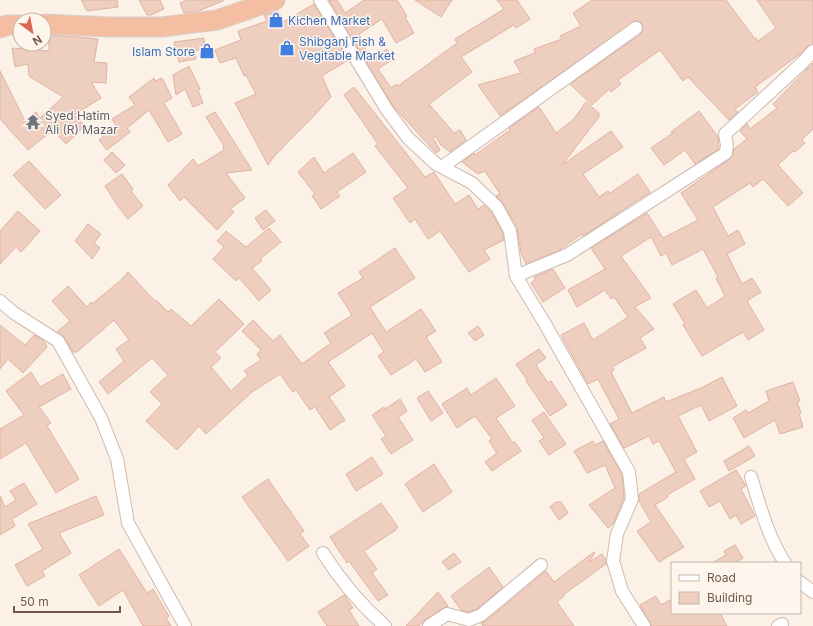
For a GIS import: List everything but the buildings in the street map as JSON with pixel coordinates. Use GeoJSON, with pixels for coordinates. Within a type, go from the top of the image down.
{"type":"FeatureCollection","features":[{"type":"Feature","properties":{"kind":"highway"},"geometry":{"type":"LineString","coordinates":[[52,24],[110,27],[162,27],[217,20],[275,0]]}},
{"type":"Feature","properties":{"kind":"highway"},"geometry":{"type":"LineString","coordinates":[[0,28],[7,25],[12,25]]}},
{"type":"Feature","properties":{"kind":"street"},"geometry":{"type":"LineString","coordinates":[[320,0],[387,110],[408,138],[436,164],[472,183],[497,207],[510,230],[516,276],[629,472],[632,499],[617,534],[613,561],[622,591],[644,626]]}},
{"type":"Feature","properties":{"kind":"street"},"geometry":{"type":"LineString","coordinates":[[442,167],[636,28]]}},
{"type":"Feature","properties":{"kind":"street"},"geometry":{"type":"LineString","coordinates":[[516,276],[567,255],[726,153],[727,145],[725,134],[802,64],[813,51]]}},
{"type":"Feature","properties":{"kind":"street"},"geometry":{"type":"LineString","coordinates":[[0,301],[14,313],[58,341],[101,418],[117,459],[128,523],[185,626]]}},
{"type":"Feature","properties":{"kind":"street"},"geometry":{"type":"LineString","coordinates":[[751,477],[764,518],[784,562]]}},
{"type":"Feature","properties":{"kind":"street"},"geometry":{"type":"LineString","coordinates":[[323,553],[336,574],[372,615],[385,626]]}},
{"type":"Feature","properties":{"kind":"street"},"geometry":{"type":"LineString","coordinates":[[429,626],[447,614],[469,620],[481,615],[541,565]]}},
{"type":"Feature","properties":{"kind":"street"},"geometry":{"type":"LineString","coordinates":[[801,583],[813,592]]}},
{"type":"Feature","properties":{"kind":"place","name":"Kichen Market"},"geometry":{"type":"Point","coordinates":[276,20]}},
{"type":"Feature","properties":{"kind":"place","name":"Shibganj Fish & Vegitable Market"},"geometry":{"type":"Point","coordinates":[287,48]}},
{"type":"Feature","properties":{"kind":"place","name":"Islam Store"},"geometry":{"type":"Point","coordinates":[207,51]}},
{"type":"Feature","properties":{"kind":"place","name":"Syed Hatim Ali (R) Mazar"},"geometry":{"type":"Point","coordinates":[33,122]}}]}
